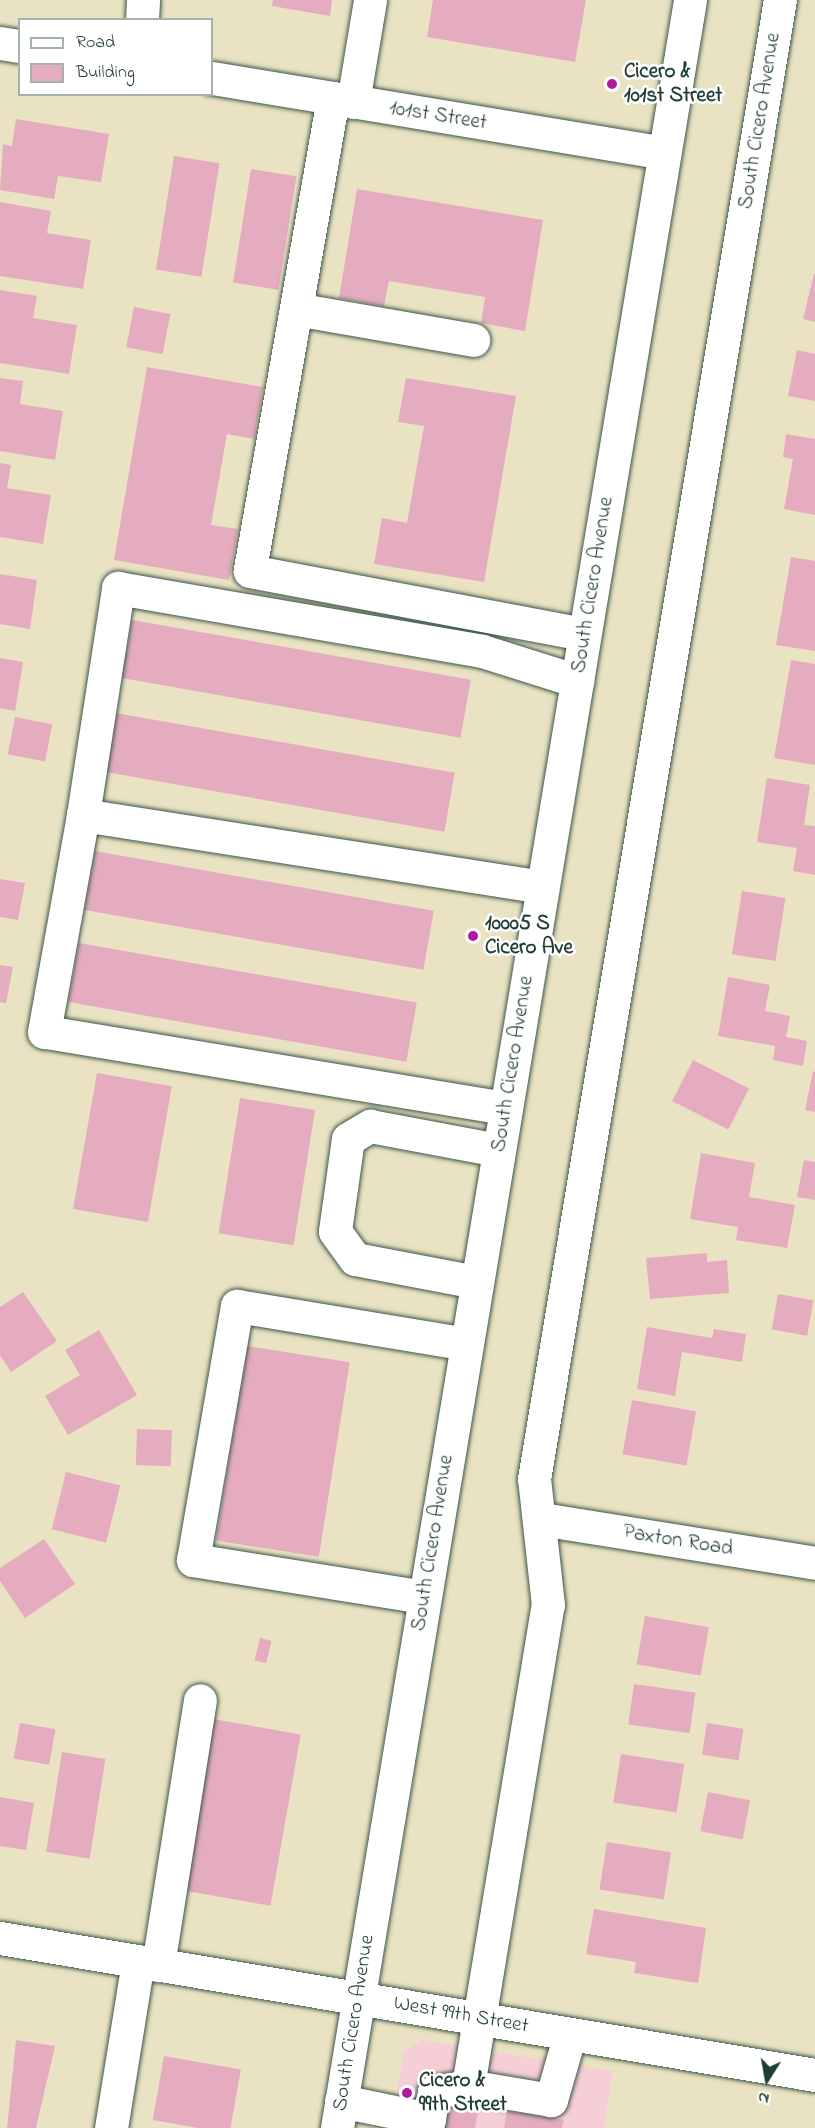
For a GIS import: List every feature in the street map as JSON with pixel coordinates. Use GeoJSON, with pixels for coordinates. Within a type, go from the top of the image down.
{"type":"FeatureCollection","features":[{"type":"Feature","properties":{"kind":"street"},"geometry":{"type":"LineString","coordinates":[[142,18],[143,0]]}},
{"type":"Feature","properties":{"kind":"street"},"geometry":{"type":"LineString","coordinates":[[370,0],[343,100],[296,309],[250,572],[584,634]]}},
{"type":"Feature","properties":{"kind":"street","name":"South Cicero Avenue"},"geometry":{"type":"LineString","coordinates":[[339,2114],[690,0]]}},
{"type":"Feature","properties":{"kind":"street","name":"South Cicero Avenue"},"geometry":{"type":"LineString","coordinates":[[468,2086],[482,2019],[548,1605],[541,1519],[534,1479],[780,0]]}},
{"type":"Feature","properties":{"kind":"street"},"geometry":{"type":"LineString","coordinates":[[0,43],[18,46]]}},
{"type":"Feature","properties":{"kind":"street","name":"101st Street"},"geometry":{"type":"LineString","coordinates":[[213,78],[664,153]]}},
{"type":"Feature","properties":{"kind":"street"},"geometry":{"type":"LineString","coordinates":[[296,309],[473,340]]}},
{"type":"Feature","properties":{"kind":"street"},"geometry":{"type":"LineString","coordinates":[[505,1108],[44,1032],[83,815],[118,588],[482,651],[577,681]]}},
{"type":"Feature","properties":{"kind":"street"},"geometry":{"type":"LineString","coordinates":[[83,815],[542,887]]}},
{"type":"Feature","properties":{"kind":"street"},"geometry":{"type":"LineString","coordinates":[[476,1282],[355,1259],[335,1231],[348,1138],[370,1126],[498,1150]]}},
{"type":"Feature","properties":{"kind":"street"},"geometry":{"type":"LineString","coordinates":[[424,1597],[193,1560],[237,1306],[466,1344]]}},
{"type":"Feature","properties":{"kind":"street","name":"Paxton Road"},"geometry":{"type":"LineString","coordinates":[[541,1519],[815,1563]]}},
{"type":"Feature","properties":{"kind":"street"},"geometry":{"type":"LineString","coordinates":[[111,2128],[148,1963],[200,1700]]}},
{"type":"Feature","properties":{"kind":"street","name":"West 99th Street"},"geometry":{"type":"LineString","coordinates":[[0,1938],[815,2075]]}},
{"type":"Feature","properties":{"kind":"street"},"geometry":{"type":"LineString","coordinates":[[339,2114],[428,2124],[434,2092],[468,2086],[551,2100],[570,2034]]}},
{"type":"Feature","properties":{"kind":"shaded area"},"geometry":{"type":"Polygon","coordinates":[[[422,2040],[613,2071],[604,2128],[391,2128],[404,2051],[422,2040]]]}},
{"type":"Feature","properties":{"kind":"building"},"geometry":{"type":"Polygon","coordinates":[[[273,0],[332,0],[330,16],[272,6],[273,0]]]}},
{"type":"Feature","properties":{"kind":"building"},"geometry":{"type":"Polygon","coordinates":[[[433,0],[586,0],[575,62],[427,37],[433,0]]]}},
{"type":"Feature","properties":{"kind":"building"},"geometry":{"type":"Polygon","coordinates":[[[16,119],[109,134],[101,182],[58,176],[54,199],[0,190],[3,144],[12,146],[16,119]]]}},
{"type":"Feature","properties":{"kind":"building"},"geometry":{"type":"Polygon","coordinates":[[[174,156],[219,163],[201,277],[156,270],[174,156]]]}},
{"type":"Feature","properties":{"kind":"building"},"geometry":{"type":"Polygon","coordinates":[[[251,169],[296,176],[278,290],[233,283],[251,169]]]}},
{"type":"Feature","properties":{"kind":"building"},"geometry":{"type":"Polygon","coordinates":[[[357,189],[543,220],[525,331],[481,323],[485,297],[389,281],[384,306],[339,298],[357,189]]]}},
{"type":"Feature","properties":{"kind":"building"},"geometry":{"type":"Polygon","coordinates":[[[0,202],[51,211],[47,233],[91,240],[83,289],[0,276],[0,202]]]}},
{"type":"Feature","properties":{"kind":"building"},"geometry":{"type":"Polygon","coordinates":[[[815,274],[815,322],[803,319],[815,274]]]}},
{"type":"Feature","properties":{"kind":"building"},"geometry":{"type":"Polygon","coordinates":[[[0,290],[37,296],[33,318],[77,325],[69,374],[0,363],[0,290]]]}},
{"type":"Feature","properties":{"kind":"building"},"geometry":{"type":"Polygon","coordinates":[[[134,307],[170,314],[162,354],[126,347],[134,307]]]}},
{"type":"Feature","properties":{"kind":"building"},"geometry":{"type":"Polygon","coordinates":[[[797,350],[815,354],[815,401],[788,396],[797,350]]]}},
{"type":"Feature","properties":{"kind":"building"},"geometry":{"type":"Polygon","coordinates":[[[147,367],[263,387],[254,439],[227,434],[211,525],[238,529],[229,580],[114,560],[147,367]]]}},
{"type":"Feature","properties":{"kind":"building"},"geometry":{"type":"Polygon","coordinates":[[[0,378],[23,381],[20,404],[63,411],[55,460],[0,451],[0,378]]]}},
{"type":"Feature","properties":{"kind":"building"},"geometry":{"type":"Polygon","coordinates":[[[406,378],[516,396],[484,582],[374,564],[382,518],[407,523],[424,426],[398,422],[406,378]]]}},
{"type":"Feature","properties":{"kind":"building"},"geometry":{"type":"Polygon","coordinates":[[[786,434],[815,439],[815,515],[784,509],[793,459],[783,457],[786,434]]]}},
{"type":"Feature","properties":{"kind":"building"},"geometry":{"type":"Polygon","coordinates":[[[0,463],[11,465],[7,488],[51,495],[43,544],[0,537],[0,463]]]}},
{"type":"Feature","properties":{"kind":"building"},"geometry":{"type":"Polygon","coordinates":[[[791,557],[815,561],[815,651],[776,645],[791,557]]]}},
{"type":"Feature","properties":{"kind":"building"},"geometry":{"type":"Polygon","coordinates":[[[0,574],[37,580],[30,629],[0,624],[0,574]]]}},
{"type":"Feature","properties":{"kind":"building"},"geometry":{"type":"Polygon","coordinates":[[[132,620],[471,680],[461,738],[122,678],[132,620]]]}},
{"type":"Feature","properties":{"kind":"building"},"geometry":{"type":"Polygon","coordinates":[[[0,658],[23,662],[15,711],[0,708],[0,658]]]}},
{"type":"Feature","properties":{"kind":"building"},"geometry":{"type":"Polygon","coordinates":[[[791,660],[815,664],[815,765],[774,758],[791,660]]]}},
{"type":"Feature","properties":{"kind":"building"},"geometry":{"type":"Polygon","coordinates":[[[116,713],[455,773],[444,832],[106,772],[116,713]]]}},
{"type":"Feature","properties":{"kind":"building"},"geometry":{"type":"Polygon","coordinates":[[[15,717],[52,724],[45,762],[8,754],[15,717]]]}},
{"type":"Feature","properties":{"kind":"building"},"geometry":{"type":"Polygon","coordinates":[[[767,778],[810,785],[804,825],[815,826],[815,875],[793,871],[797,848],[757,842],[767,778]]]}},
{"type":"Feature","properties":{"kind":"building"},"geometry":{"type":"Polygon","coordinates":[[[95,851],[434,911],[423,970],[85,910],[95,851]]]}},
{"type":"Feature","properties":{"kind":"building"},"geometry":{"type":"Polygon","coordinates":[[[0,879],[25,883],[18,920],[0,917],[0,879]]]}},
{"type":"Feature","properties":{"kind":"building"},"geometry":{"type":"Polygon","coordinates":[[[742,891],[785,898],[775,961],[732,954],[742,891]]]}},
{"type":"Feature","properties":{"kind":"building"},"geometry":{"type":"Polygon","coordinates":[[[79,943],[417,1003],[406,1062],[69,1002],[79,943]]]}},
{"type":"Feature","properties":{"kind":"building"},"geometry":{"type":"Polygon","coordinates":[[[0,965],[13,967],[6,1003],[0,1002],[0,965]]]}},
{"type":"Feature","properties":{"kind":"building"},"geometry":{"type":"Polygon","coordinates":[[[728,977],[770,985],[765,1011],[790,1016],[786,1037],[807,1041],[803,1066],[773,1060],[775,1046],[718,1036],[728,977]]]}},
{"type":"Feature","properties":{"kind":"building"},"geometry":{"type":"Polygon","coordinates":[[[693,1060],[749,1089],[728,1130],[672,1101],[693,1060]]]}},
{"type":"Feature","properties":{"kind":"building"},"geometry":{"type":"Polygon","coordinates":[[[813,1071],[815,1072],[815,1112],[805,1110],[813,1071]]]}},
{"type":"Feature","properties":{"kind":"building"},"geometry":{"type":"Polygon","coordinates":[[[97,1073],[172,1086],[148,1222],[73,1209],[97,1073]]]}},
{"type":"Feature","properties":{"kind":"building"},"geometry":{"type":"Polygon","coordinates":[[[240,1098],[315,1110],[294,1245],[219,1233],[240,1098]]]}},
{"type":"Feature","properties":{"kind":"building"},"geometry":{"type":"Polygon","coordinates":[[[701,1153],[755,1163],[749,1197],[795,1205],[787,1248],[736,1240],[738,1227],[690,1219],[701,1153]]]}},
{"type":"Feature","properties":{"kind":"building"},"geometry":{"type":"Polygon","coordinates":[[[804,1160],[815,1162],[815,1200],[797,1197],[804,1160]]]}},
{"type":"Feature","properties":{"kind":"building"},"geometry":{"type":"Polygon","coordinates":[[[707,1253],[707,1262],[727,1260],[729,1293],[650,1299],[646,1258],[707,1253]]]}},
{"type":"Feature","properties":{"kind":"building"},"geometry":{"type":"Polygon","coordinates":[[[23,1292],[57,1341],[11,1372],[0,1355],[0,1307],[23,1292]]]}},
{"type":"Feature","properties":{"kind":"building"},"geometry":{"type":"Polygon","coordinates":[[[778,1294],[813,1300],[807,1336],[772,1329],[778,1294]]]}},
{"type":"Feature","properties":{"kind":"building"},"geometry":{"type":"Polygon","coordinates":[[[647,1327],[712,1338],[714,1329],[746,1334],[742,1362],[682,1352],[675,1396],[637,1389],[647,1327]]]}},
{"type":"Feature","properties":{"kind":"building"},"geometry":{"type":"Polygon","coordinates":[[[99,1330],[137,1395],[68,1435],[45,1396],[80,1375],[65,1350],[99,1330]]]}},
{"type":"Feature","properties":{"kind":"building"},"geometry":{"type":"Polygon","coordinates":[[[247,1346],[350,1362],[319,1557],[216,1541],[247,1346]]]}},
{"type":"Feature","properties":{"kind":"building"},"geometry":{"type":"Polygon","coordinates":[[[632,1400],[696,1411],[686,1465],[622,1454],[632,1400]]]}},
{"type":"Feature","properties":{"kind":"building"},"geometry":{"type":"Polygon","coordinates":[[[137,1429],[172,1430],[171,1466],[136,1465],[137,1429]]]}},
{"type":"Feature","properties":{"kind":"building"},"geometry":{"type":"Polygon","coordinates":[[[66,1472],[120,1486],[106,1543],[52,1529],[66,1472]]]}},
{"type":"Feature","properties":{"kind":"building"},"geometry":{"type":"Polygon","coordinates":[[[44,1539],[75,1584],[25,1618],[0,1581],[0,1568],[44,1539]]]}},
{"type":"Feature","properties":{"kind":"building"},"geometry":{"type":"Polygon","coordinates":[[[645,1616],[709,1627],[701,1676],[636,1664],[645,1616]]]}},
{"type":"Feature","properties":{"kind":"building"},"geometry":{"type":"Polygon","coordinates":[[[260,1638],[272,1641],[266,1663],[254,1660],[260,1638]]]}},
{"type":"Feature","properties":{"kind":"building"},"geometry":{"type":"Polygon","coordinates":[[[634,1684],[695,1693],[690,1733],[628,1725],[634,1684]]]}},
{"type":"Feature","properties":{"kind":"building"},"geometry":{"type":"Polygon","coordinates":[[[213,1719],[301,1734],[270,1906],[183,1890],[213,1719]]]}},
{"type":"Feature","properties":{"kind":"building"},"geometry":{"type":"Polygon","coordinates":[[[20,1723],[55,1729],[49,1765],[14,1758],[20,1723]]]}},
{"type":"Feature","properties":{"kind":"building"},"geometry":{"type":"Polygon","coordinates":[[[707,1723],[744,1729],[739,1760],[702,1755],[707,1723]]]}},
{"type":"Feature","properties":{"kind":"building"},"geometry":{"type":"Polygon","coordinates":[[[62,1752],[105,1759],[90,1859],[46,1852],[62,1752]]]}},
{"type":"Feature","properties":{"kind":"building"},"geometry":{"type":"Polygon","coordinates":[[[621,1754],[684,1764],[677,1812],[613,1802],[621,1754]]]}},
{"type":"Feature","properties":{"kind":"building"},"geometry":{"type":"Polygon","coordinates":[[[708,1792],[750,1800],[743,1839],[700,1831],[708,1792]]]}},
{"type":"Feature","properties":{"kind":"building"},"geometry":{"type":"Polygon","coordinates":[[[0,1797],[34,1803],[26,1850],[0,1846],[0,1797]]]}},
{"type":"Feature","properties":{"kind":"building"},"geometry":{"type":"Polygon","coordinates":[[[607,1842],[671,1852],[664,1900],[599,1889],[607,1842]]]}},
{"type":"Feature","properties":{"kind":"building"},"geometry":{"type":"Polygon","coordinates":[[[594,1909],[706,1928],[698,1983],[634,1973],[636,1962],[586,1954],[594,1909]]]}},
{"type":"Feature","properties":{"kind":"building"},"geometry":{"type":"Polygon","coordinates":[[[16,2040],[55,2046],[36,2128],[7,2128],[16,2040]]]}},
{"type":"Feature","properties":{"kind":"building"},"geometry":{"type":"Polygon","coordinates":[[[164,2056],[241,2070],[231,2128],[198,2128],[153,2120],[164,2056]]]}},
{"type":"Feature","properties":{"kind":"building"},"geometry":{"type":"Polygon","coordinates":[[[439,2099],[479,2106],[475,2128],[435,2128],[439,2099]]]}},
{"type":"Feature","properties":{"kind":"building"},"geometry":{"type":"Polygon","coordinates":[[[507,2111],[564,2120],[562,2128],[504,2128],[507,2111]]]}},
{"type":"Feature","properties":{"kind":"place","name":"Cicero & 101st Street"},"geometry":{"type":"Point","coordinates":[612,84]}},
{"type":"Feature","properties":{"kind":"place","name":"10005 S Cicero Ave"},"geometry":{"type":"Point","coordinates":[473,936]}},
{"type":"Feature","properties":{"kind":"place","name":"Cicero & 99th Street"},"geometry":{"type":"Point","coordinates":[407,2093]}}]}
